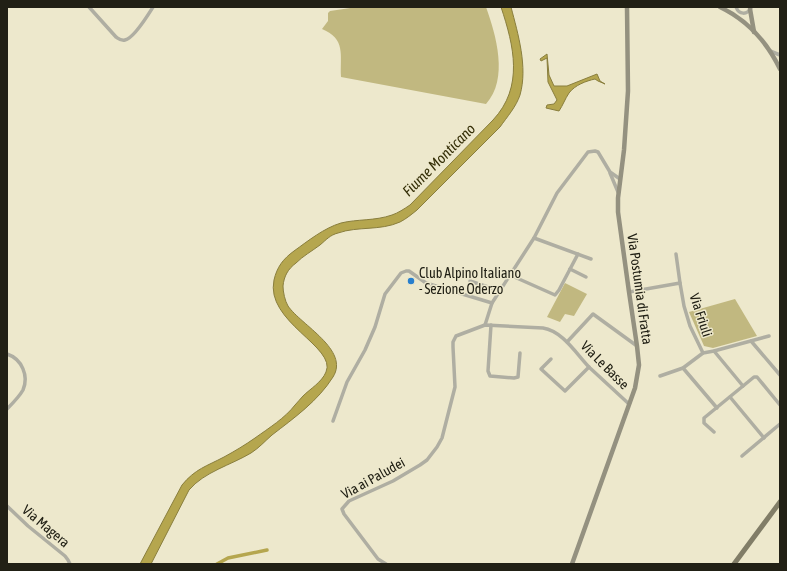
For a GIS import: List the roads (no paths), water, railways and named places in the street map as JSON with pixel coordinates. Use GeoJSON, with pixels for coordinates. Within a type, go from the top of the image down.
{"type":"FeatureCollection","features":[{"type":"Feature","properties":{"kind":"main road","name":"Via Postumia di Fratta"},"geometry":{"type":"LineString","coordinates":[[572,564],[629,404],[637,379],[639,365],[618,212],[618,192],[624,150],[628,91],[627,7]]}},
{"type":"Feature","properties":{"kind":"main road"},"geometry":{"type":"LineString","coordinates":[[720,7],[740,19],[754,32],[779,61],[780,69]]}},
{"type":"Feature","properties":{"kind":"main road"},"geometry":{"type":"LineString","coordinates":[[750,8],[754,32]]}},
{"type":"Feature","properties":{"kind":"main road"},"geometry":{"type":"LineString","coordinates":[[734,564],[780,502]]}},
{"type":"Feature","properties":{"kind":"street"},"geometry":{"type":"LineString","coordinates":[[89,7],[120,40],[128,38],[138,28],[153,7]]}},
{"type":"Feature","properties":{"kind":"street"},"geometry":{"type":"LineString","coordinates":[[736,7],[739,12],[743,13],[747,12],[750,8]]}},
{"type":"Feature","properties":{"kind":"street"},"geometry":{"type":"LineString","coordinates":[[770,51],[780,55]]}},
{"type":"Feature","properties":{"kind":"street"},"geometry":{"type":"LineString","coordinates":[[485,325],[492,303],[534,238],[557,193],[588,152],[598,152],[610,172],[618,192]]}},
{"type":"Feature","properties":{"kind":"street"},"geometry":{"type":"LineString","coordinates":[[610,172],[620,179]]}},
{"type":"Feature","properties":{"kind":"street"},"geometry":{"type":"LineString","coordinates":[[534,238],[591,259]]}},
{"type":"Feature","properties":{"kind":"street"},"geometry":{"type":"LineString","coordinates":[[510,275],[555,295],[560,290],[578,254]]}},
{"type":"Feature","properties":{"kind":"street","name":"Via Friuli"},"geometry":{"type":"LineString","coordinates":[[676,254],[684,306],[690,326],[703,352]]}},
{"type":"Feature","properties":{"kind":"street"},"geometry":{"type":"LineString","coordinates":[[570,269],[586,277]]}},
{"type":"Feature","properties":{"kind":"street"},"geometry":{"type":"LineString","coordinates":[[333,421],[347,382],[365,350],[378,322],[385,294],[401,273],[409,271],[426,283],[492,303]]}},
{"type":"Feature","properties":{"kind":"street"},"geometry":{"type":"LineString","coordinates":[[470,281],[500,291]]}},
{"type":"Feature","properties":{"kind":"street","name":"Via Friuli"},"geometry":{"type":"LineString","coordinates":[[629,292],[680,283]]}},
{"type":"Feature","properties":{"kind":"street","name":"Via Le Basse"},"geometry":{"type":"LineString","coordinates":[[567,342],[593,314],[637,346]]}},
{"type":"Feature","properties":{"kind":"street","name":"Via Le Basse"},"geometry":{"type":"LineString","coordinates":[[449,408],[455,387],[453,347],[455,338],[485,325],[547,329],[567,342],[589,367],[629,404]]}},
{"type":"Feature","properties":{"kind":"street"},"geometry":{"type":"LineString","coordinates":[[491,325],[488,373],[490,376],[518,377],[520,353]]}},
{"type":"Feature","properties":{"kind":"street"},"geometry":{"type":"LineString","coordinates":[[660,376],[683,368],[703,352],[714,351],[769,336]]}},
{"type":"Feature","properties":{"kind":"street"},"geometry":{"type":"LineString","coordinates":[[751,341],[780,375]]}},
{"type":"Feature","properties":{"kind":"street"},"geometry":{"type":"LineString","coordinates":[[714,351],[743,386]]}},
{"type":"Feature","properties":{"kind":"street"},"geometry":{"type":"LineString","coordinates":[[7,354],[16,359],[24,369],[26,379],[23,391],[7,409]]}},
{"type":"Feature","properties":{"kind":"street"},"geometry":{"type":"LineString","coordinates":[[551,359],[541,369],[565,391],[589,367]]}},
{"type":"Feature","properties":{"kind":"street"},"geometry":{"type":"LineString","coordinates":[[683,368],[717,408]]}},
{"type":"Feature","properties":{"kind":"street"},"geometry":{"type":"LineString","coordinates":[[714,432],[704,423],[704,418],[754,377],[757,377],[780,405]]}},
{"type":"Feature","properties":{"kind":"street"},"geometry":{"type":"LineString","coordinates":[[730,397],[764,438]]}},
{"type":"Feature","properties":{"kind":"street","name":"Via ai Paludei"},"geometry":{"type":"LineString","coordinates":[[386,564],[378,558],[366,543],[342,511],[342,507],[349,501],[393,480],[427,460],[440,442],[449,408]]}},
{"type":"Feature","properties":{"kind":"street"},"geometry":{"type":"LineString","coordinates":[[742,456],[780,424]]}},
{"type":"Feature","properties":{"kind":"street","name":"Via Magera"},"geometry":{"type":"LineString","coordinates":[[7,506],[28,526],[65,556],[70,564]]}},
{"type":"Feature","properties":{"kind":"waterway"},"geometry":{"type":"LineString","coordinates":[[217,564],[228,558],[267,550]]}},
{"type":"Feature","properties":{"kind":"place","name":"Club Alpino Italiano - Sezione Oderzo"},"geometry":{"type":"Point","coordinates":[411,281]}},
{"type":"Feature","properties":{"kind":"water label","name":"Fiume Monticano"},"geometry":{"type":"Point","coordinates":[439,160]}}]}
